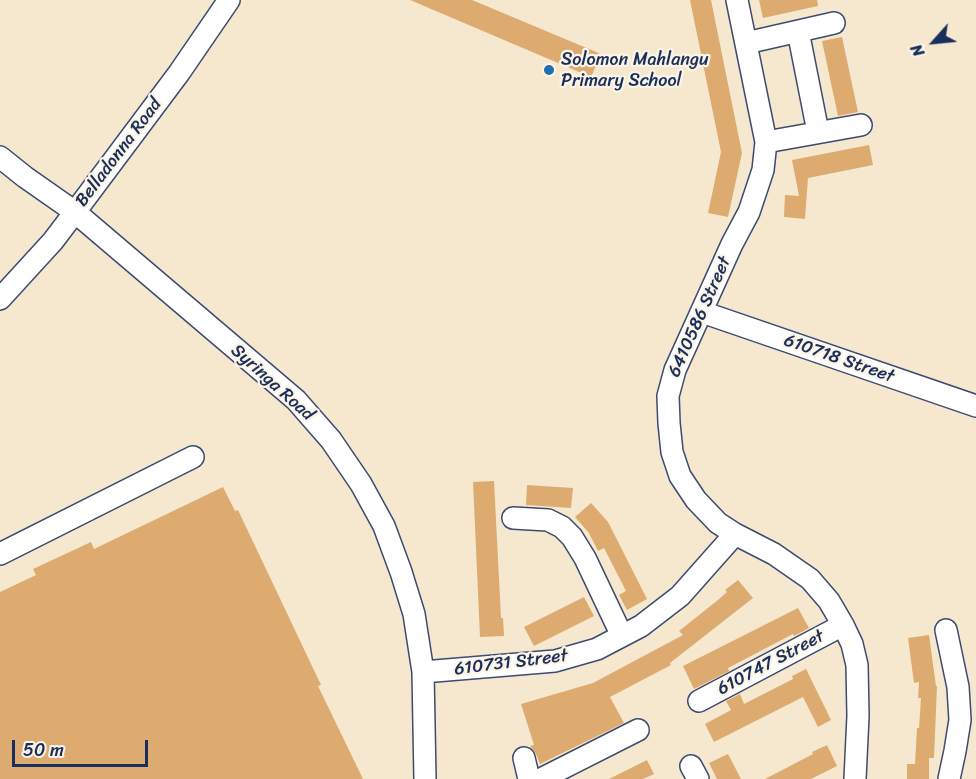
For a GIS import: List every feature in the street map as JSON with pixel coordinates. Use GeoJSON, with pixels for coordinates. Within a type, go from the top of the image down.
{"type":"FeatureCollection","features":[{"type":"Feature","properties":{"kind":"street","name":"Belladonna Road"},"geometry":{"type":"LineString","coordinates":[[0,299],[53,241],[179,73],[229,0]]}},
{"type":"Feature","properties":{"kind":"street","name":"6410586 Street"},"geometry":{"type":"LineString","coordinates":[[737,0],[766,142],[763,170],[749,213],[732,244],[675,370],[668,396],[672,452],[680,476],[696,500],[718,523],[774,554],[810,579],[829,601],[843,626],[852,644],[857,665],[858,716],[854,779]]}},
{"type":"Feature","properties":{"kind":"street"},"geometry":{"type":"LineString","coordinates":[[746,43],[834,23]]}},
{"type":"Feature","properties":{"kind":"street"},"geometry":{"type":"LineString","coordinates":[[798,31],[818,132]]}},
{"type":"Feature","properties":{"kind":"street"},"geometry":{"type":"LineString","coordinates":[[766,142],[861,125]]}},
{"type":"Feature","properties":{"kind":"street","name":"Syringa Road"},"geometry":{"type":"LineString","coordinates":[[0,157],[75,212],[296,400],[331,440],[361,484],[384,526],[414,614],[423,672],[425,779]]}},
{"type":"Feature","properties":{"kind":"street","name":"610718 Street"},"geometry":{"type":"LineString","coordinates":[[702,312],[976,406]]}},
{"type":"Feature","properties":{"kind":"street"},"geometry":{"type":"LineString","coordinates":[[0,554],[193,457]]}},
{"type":"Feature","properties":{"kind":"street"},"geometry":{"type":"LineString","coordinates":[[513,518],[548,520],[562,527],[572,537],[585,558],[622,636]]}},
{"type":"Feature","properties":{"kind":"street","name":"610731 Street"},"geometry":{"type":"LineString","coordinates":[[423,672],[555,661],[597,649],[641,626],[680,596],[735,534]]}},
{"type":"Feature","properties":{"kind":"street","name":"610747 Street"},"geometry":{"type":"LineString","coordinates":[[699,701],[843,626]]}},
{"type":"Feature","properties":{"kind":"street"},"geometry":{"type":"LineString","coordinates":[[946,630],[958,687],[960,720],[949,779]]}},
{"type":"Feature","properties":{"kind":"street"},"geometry":{"type":"LineString","coordinates":[[541,779],[638,730]]}},
{"type":"Feature","properties":{"kind":"street"},"geometry":{"type":"LineString","coordinates":[[524,758],[529,779]]}},
{"type":"Feature","properties":{"kind":"building"},"geometry":{"type":"Polygon","coordinates":[[[410,0],[472,0],[601,54],[591,77],[410,0]]]}},
{"type":"Feature","properties":{"kind":"building"},"geometry":{"type":"Polygon","coordinates":[[[690,0],[711,0],[742,153],[728,217],[708,213],[721,152],[690,0]]]}},
{"type":"Feature","properties":{"kind":"building"},"geometry":{"type":"Polygon","coordinates":[[[759,0],[817,0],[818,6],[763,18],[759,0]]]}},
{"type":"Feature","properties":{"kind":"building"},"geometry":{"type":"Polygon","coordinates":[[[842,37],[858,112],[838,116],[822,41],[842,37]]]}},
{"type":"Feature","properties":{"kind":"building"},"geometry":{"type":"Polygon","coordinates":[[[869,145],[873,165],[808,178],[805,219],[784,217],[785,195],[799,196],[792,160],[869,145]]]}},
{"type":"Feature","properties":{"kind":"building"},"geometry":{"type":"Polygon","coordinates":[[[494,481],[501,618],[503,618],[504,636],[480,637],[473,482],[494,481]]]}},
{"type":"Feature","properties":{"kind":"building"},"geometry":{"type":"Polygon","coordinates":[[[527,485],[573,488],[571,508],[526,505],[527,485]]]}},
{"type":"Feature","properties":{"kind":"building"},"geometry":{"type":"Polygon","coordinates":[[[223,487],[235,511],[238,510],[363,779],[0,779],[0,592],[36,575],[33,569],[91,542],[94,549],[223,487]]]}},
{"type":"Feature","properties":{"kind":"building"},"geometry":{"type":"Polygon","coordinates":[[[591,503],[608,522],[647,599],[627,610],[619,595],[626,591],[604,548],[598,551],[589,533],[575,517],[591,503]]]}},
{"type":"Feature","properties":{"kind":"building"},"geometry":{"type":"Polygon","coordinates":[[[738,580],[753,598],[670,663],[671,665],[610,697],[624,723],[540,764],[530,746],[534,745],[521,704],[593,683],[683,635],[679,631],[718,600],[727,592],[725,590],[738,580]]]}},
{"type":"Feature","properties":{"kind":"building"},"geometry":{"type":"Polygon","coordinates":[[[584,597],[594,616],[534,646],[524,627],[584,597]]]}},
{"type":"Feature","properties":{"kind":"building"},"geometry":{"type":"Polygon","coordinates":[[[798,608],[809,628],[728,668],[729,671],[694,689],[683,666],[798,608]]]}},
{"type":"Feature","properties":{"kind":"building"},"geometry":{"type":"Polygon","coordinates":[[[929,635],[937,686],[934,758],[929,758],[929,779],[907,779],[907,764],[915,764],[921,698],[918,698],[919,682],[914,683],[908,638],[929,635]]]}},
{"type":"Feature","properties":{"kind":"building"},"geometry":{"type":"Polygon","coordinates":[[[806,669],[831,720],[818,727],[803,697],[714,742],[705,724],[731,710],[726,701],[740,694],[744,704],[793,679],[792,676],[806,669]]]}},
{"type":"Feature","properties":{"kind":"building"},"geometry":{"type":"Polygon","coordinates":[[[827,745],[837,766],[811,779],[765,779],[813,754],[812,752],[827,745]]]}},
{"type":"Feature","properties":{"kind":"building"},"geometry":{"type":"Polygon","coordinates":[[[728,754],[741,779],[717,779],[709,763],[728,754]]]}},
{"type":"Feature","properties":{"kind":"building"},"geometry":{"type":"Polygon","coordinates":[[[647,760],[654,774],[643,779],[609,779],[647,760]]]}},
{"type":"Feature","properties":{"kind":"place","name":"Solomon Mahlangu Primary School"},"geometry":{"type":"Point","coordinates":[549,70]}}]}
